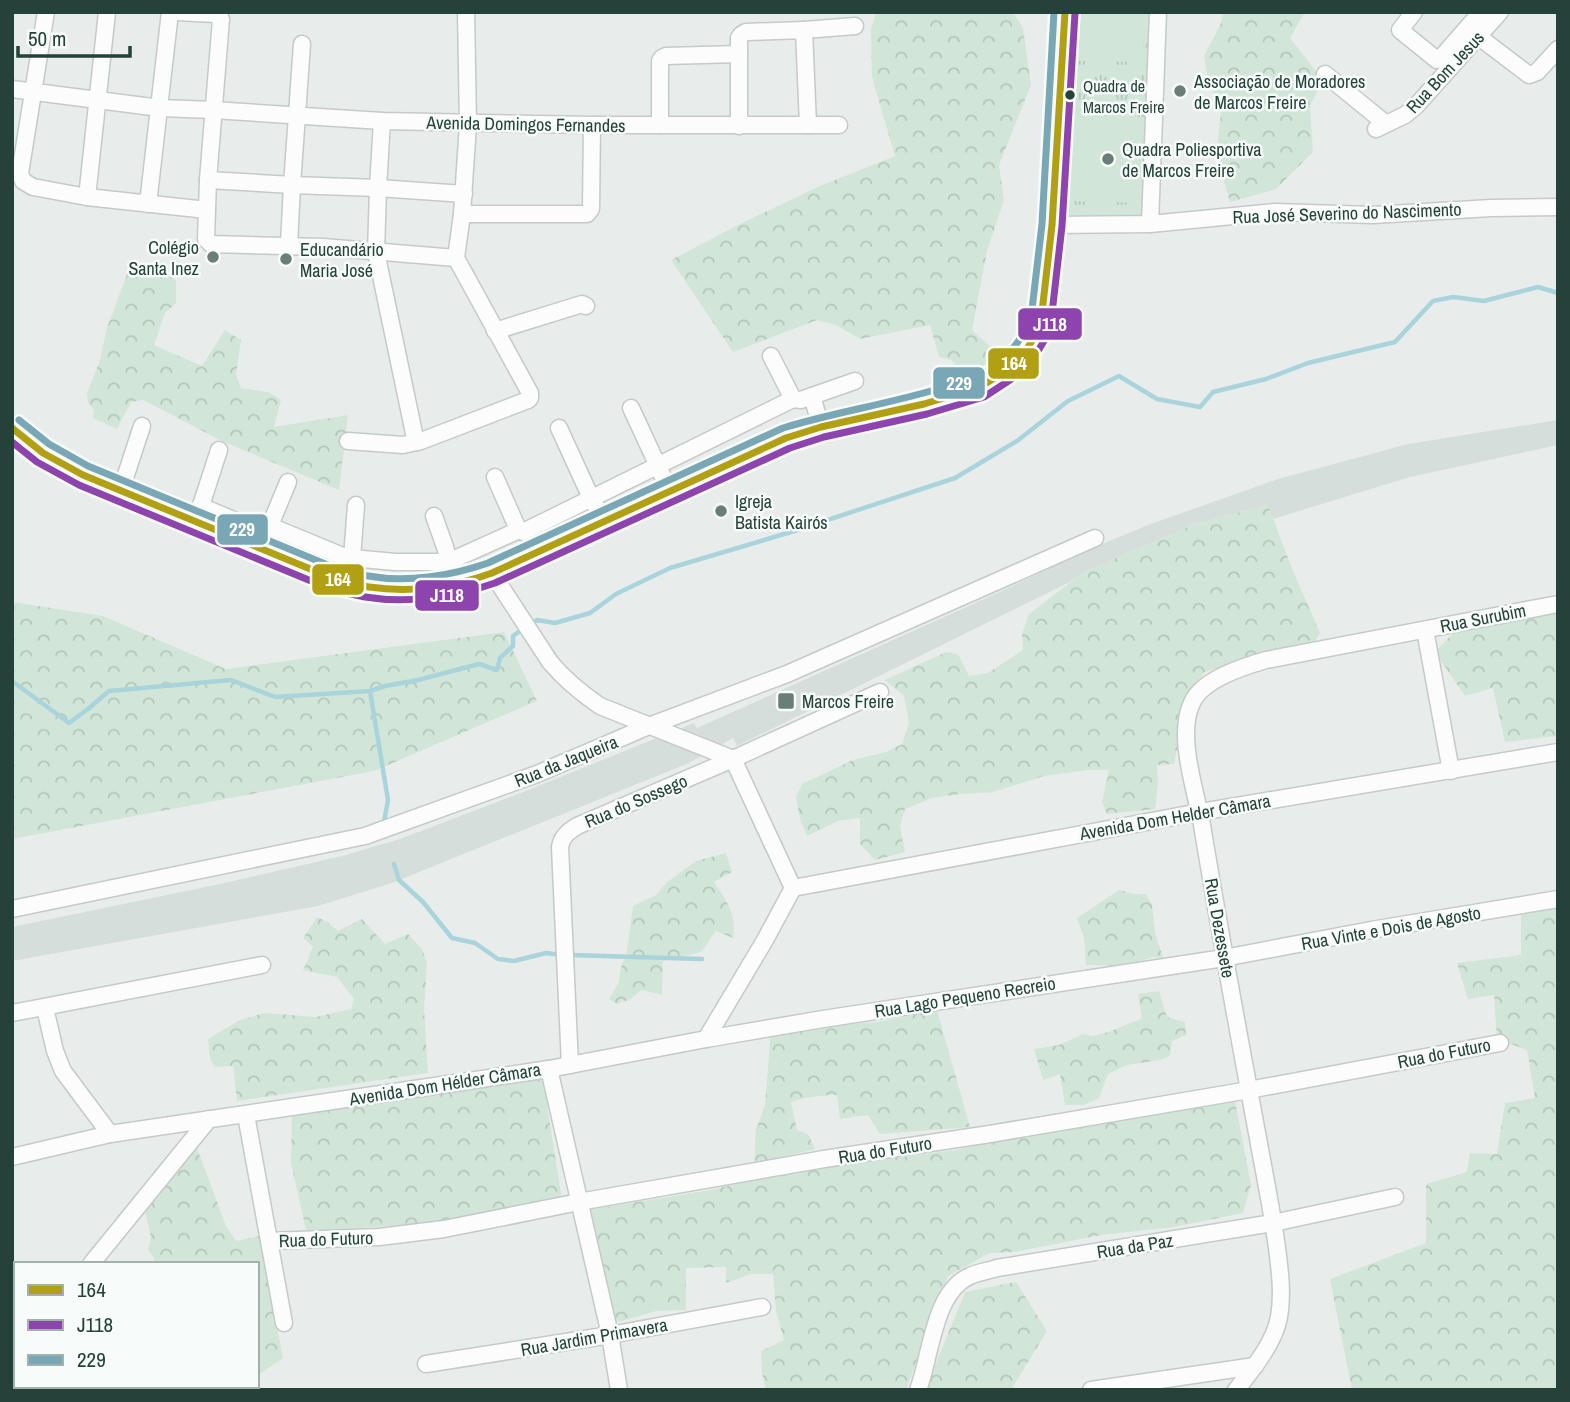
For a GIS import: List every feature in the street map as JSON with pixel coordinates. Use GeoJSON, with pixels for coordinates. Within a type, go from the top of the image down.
{"type":"FeatureCollection","features":[{"type":"Feature","properties":{"kind":"main road"},"geometry":{"type":"LineString","coordinates":[[12,428],[43,453],[83,475],[121,490],[266,536],[332,578],[368,587],[406,589],[456,584],[492,573],[786,439],[980,387],[1004,372],[1023,355],[1041,321],[1052,225],[1065,12]]}},
{"type":"Feature","properties":{"kind":"street"},"geometry":{"type":"LineString","coordinates":[[46,12],[34,91],[16,172],[23,181],[33,187],[87,197],[207,210]]}},
{"type":"Feature","properties":{"kind":"street"},"geometry":{"type":"LineString","coordinates":[[87,197],[107,12]]}},
{"type":"Feature","properties":{"kind":"street"},"geometry":{"type":"LineString","coordinates":[[148,204],[170,12]]}},
{"type":"Feature","properties":{"kind":"street"},"geometry":{"type":"LineString","coordinates":[[177,12],[215,13],[220,17],[208,180],[208,242],[289,245],[456,258]]}},
{"type":"Feature","properties":{"kind":"street"},"geometry":{"type":"LineString","coordinates":[[348,441],[403,445],[417,442],[530,398],[530,393],[456,258],[464,194],[468,124],[466,12]]}},
{"type":"Feature","properties":{"kind":"street"},"geometry":{"type":"LineString","coordinates":[[1150,224],[1158,12]]}},
{"type":"Feature","properties":{"kind":"street"},"geometry":{"type":"LineString","coordinates":[[1414,12],[1400,30],[1437,60],[1481,12]]}},
{"type":"Feature","properties":{"kind":"street","name":"Rua Bom Jesus"},"geometry":{"type":"LineString","coordinates":[[1325,74],[1381,126],[1405,115],[1416,106],[1499,12]]}},
{"type":"Feature","properties":{"kind":"street"},"geometry":{"type":"LineString","coordinates":[[739,126],[741,35],[746,32],[855,26]]}},
{"type":"Feature","properties":{"kind":"street"},"geometry":{"type":"LineString","coordinates":[[804,30],[808,125]]}},
{"type":"Feature","properties":{"kind":"street"},"geometry":{"type":"LineString","coordinates":[[1479,37],[1529,75],[1537,72],[1558,49]]}},
{"type":"Feature","properties":{"kind":"street"},"geometry":{"type":"LineString","coordinates":[[289,245],[302,44]]}},
{"type":"Feature","properties":{"kind":"street"},"geometry":{"type":"LineString","coordinates":[[660,125],[662,58],[739,54]]}},
{"type":"Feature","properties":{"kind":"street","name":"Avenida Domingos Fernandes"},"geometry":{"type":"LineString","coordinates":[[12,89],[160,108],[382,121],[468,124],[839,125]]}},
{"type":"Feature","properties":{"kind":"street"},"geometry":{"type":"LineString","coordinates":[[382,121],[376,252],[417,442]]}},
{"type":"Feature","properties":{"kind":"street"},"geometry":{"type":"LineString","coordinates":[[462,214],[583,215],[589,212],[592,125]]}},
{"type":"Feature","properties":{"kind":"street"},"geometry":{"type":"LineString","coordinates":[[208,180],[464,194]]}},
{"type":"Feature","properties":{"kind":"street","name":"Rua José Severino do Nascimento"},"geometry":{"type":"LineString","coordinates":[[1052,225],[1150,224],[1274,212],[1373,215],[1558,207]]}},
{"type":"Feature","properties":{"kind":"street"},"geometry":{"type":"LineString","coordinates":[[495,331],[582,304],[586,306]]}},
{"type":"Feature","properties":{"kind":"street"},"geometry":{"type":"LineString","coordinates":[[771,356],[793,400]]}},
{"type":"Feature","properties":{"kind":"street"},"geometry":{"type":"LineString","coordinates":[[288,482],[266,536],[352,558],[395,562],[448,562],[519,530],[528,530],[793,400],[802,400],[855,381]]}},
{"type":"Feature","properties":{"kind":"street"},"geometry":{"type":"LineString","coordinates":[[812,396],[821,428]]}},
{"type":"Feature","properties":{"kind":"street"},"geometry":{"type":"LineString","coordinates":[[631,408],[670,492]]}},
{"type":"Feature","properties":{"kind":"street"},"geometry":{"type":"LineString","coordinates":[[121,490],[142,426]]}},
{"type":"Feature","properties":{"kind":"street"},"geometry":{"type":"LineString","coordinates":[[559,428],[605,522]]}},
{"type":"Feature","properties":{"kind":"street"},"geometry":{"type":"LineString","coordinates":[[720,435],[736,460]]}},
{"type":"Feature","properties":{"kind":"street"},"geometry":{"type":"LineString","coordinates":[[198,513],[219,450]]}},
{"type":"Feature","properties":{"kind":"street"},"geometry":{"type":"LineString","coordinates":[[495,477],[519,530]]}},
{"type":"Feature","properties":{"kind":"street"},"geometry":{"type":"LineString","coordinates":[[352,558],[356,505]]}},
{"type":"Feature","properties":{"kind":"street"},"geometry":{"type":"LineString","coordinates":[[434,516],[456,584]]}},
{"type":"Feature","properties":{"kind":"street","name":"Rua da Jaqueira"},"geometry":{"type":"LineString","coordinates":[[12,909],[365,835],[537,774],[649,726],[787,674],[1095,538]]}},
{"type":"Feature","properties":{"kind":"street"},"geometry":{"type":"LineString","coordinates":[[492,573],[561,676],[584,696],[600,706],[733,759],[793,888],[706,1040]]}},
{"type":"Feature","properties":{"kind":"street","name":"Rua Surubim"},"geometry":{"type":"LineString","coordinates":[[1451,771],[1425,630],[1558,604]]}},
{"type":"Feature","properties":{"kind":"street","name":"Rua Dezessete"},"geometry":{"type":"LineString","coordinates":[[1236,1390],[1271,1339],[1279,1319],[1281,1278],[1200,811],[1188,756],[1187,724],[1191,704],[1200,691],[1215,680],[1245,666],[1425,630]]}},
{"type":"Feature","properties":{"kind":"street","name":"Rua do Sossego"},"geometry":{"type":"LineString","coordinates":[[570,1065],[561,840],[577,826],[880,692]]}},
{"type":"Feature","properties":{"kind":"street","name":"Avenida Dom Helder Câmara"},"geometry":{"type":"LineString","coordinates":[[793,888],[1200,811],[1558,752]]}},
{"type":"Feature","properties":{"kind":"street","name":"Rua Vinte e Dois de Agosto"},"geometry":{"type":"LineString","coordinates":[[1224,958],[1558,899]]}},
{"type":"Feature","properties":{"kind":"street","name":"Rua Lago Pequeno Recreio"},"geometry":{"type":"LineString","coordinates":[[706,1040],[823,1019],[1224,958]]}},
{"type":"Feature","properties":{"kind":"street"},"geometry":{"type":"LineString","coordinates":[[12,1013],[262,965]]}},
{"type":"Feature","properties":{"kind":"street"},"geometry":{"type":"LineString","coordinates":[[45,1008],[55,1051],[63,1071],[110,1135]]}},
{"type":"Feature","properties":{"kind":"street","name":"Avenida Dom Hélder Câmara"},"geometry":{"type":"LineString","coordinates":[[12,1157],[110,1135],[549,1069],[706,1040]]}},
{"type":"Feature","properties":{"kind":"street","name":"Rua do Futuro"},"geometry":{"type":"LineString","coordinates":[[270,1241],[379,1237],[443,1229],[579,1202],[1249,1090],[1500,1043]]}},
{"type":"Feature","properties":{"kind":"street"},"geometry":{"type":"LineString","coordinates":[[549,1069],[610,1335],[619,1390]]}},
{"type":"Feature","properties":{"kind":"street"},"geometry":{"type":"LineString","coordinates":[[246,1115],[284,1323]]}},
{"type":"Feature","properties":{"kind":"street"},"geometry":{"type":"LineString","coordinates":[[93,1262],[209,1119]]}},
{"type":"Feature","properties":{"kind":"street"},"geometry":{"type":"LineString","coordinates":[[1273,1223],[1395,1197]]}},
{"type":"Feature","properties":{"kind":"street","name":"Rua da Paz"},"geometry":{"type":"LineString","coordinates":[[918,1390],[944,1301],[968,1276],[1273,1223]]}},
{"type":"Feature","properties":{"kind":"street","name":"Rua Jardim Primavera"},"geometry":{"type":"LineString","coordinates":[[426,1364],[610,1335],[762,1307]]}},
{"type":"Feature","properties":{"kind":"street"},"geometry":{"type":"LineString","coordinates":[[1091,1390],[1255,1366]]}},
{"type":"Feature","properties":{"kind":"shaded area"},"geometry":{"type":"Polygon","coordinates":[[[1558,420],[1558,445],[1410,477],[1273,519],[1268,505],[1195,524],[1084,572],[1070,582],[737,746],[733,738],[689,763],[392,883],[318,906],[12,961],[12,927],[220,884],[342,856],[400,839],[694,723],[697,728],[1083,552],[1148,525],[1278,479],[1408,444],[1558,420]]]}},
{"type":"Feature","properties":{"kind":"green space"},"geometry":{"type":"Polygon","coordinates":[[[876,12],[1013,12],[1023,28],[1031,85],[999,165],[1004,200],[987,251],[972,330],[1004,359],[967,378],[951,360],[939,357],[930,325],[860,339],[836,325],[817,320],[733,352],[671,260],[820,186],[895,156],[872,77],[871,29],[876,12]]]}},
{"type":"Feature","properties":{"kind":"green space"},"geometry":{"type":"Polygon","coordinates":[[[1076,12],[1151,12],[1144,217],[1068,215],[1076,12]]]}},
{"type":"Feature","properties":{"kind":"green space"},"geometry":{"type":"Polygon","coordinates":[[[1081,12],[1145,12],[1143,62],[1079,61],[1081,12]]]}},
{"type":"Feature","properties":{"kind":"green space"},"geometry":{"type":"Polygon","coordinates":[[[1223,12],[1305,12],[1290,38],[1323,80],[1310,106],[1313,152],[1276,189],[1230,202],[1216,154],[1221,114],[1207,75],[1204,56],[1221,23],[1223,12]]]}},
{"type":"Feature","properties":{"kind":"green space","name":"Quadra Poliesportiva de Marcos Freire"},"geometry":{"type":"Polygon","coordinates":[[[1073,115],[1146,117],[1143,203],[1069,201],[1073,115]]]}},
{"type":"Feature","properties":{"kind":"green space"},"geometry":{"type":"Polygon","coordinates":[[[156,267],[176,280],[176,303],[165,313],[154,345],[202,366],[225,330],[241,340],[236,374],[241,388],[268,392],[281,400],[274,427],[348,415],[339,490],[224,442],[143,400],[131,402],[117,429],[93,418],[94,410],[88,403],[87,393],[128,272],[156,267]]]}},
{"type":"Feature","properties":{"kind":"green space"},"geometry":{"type":"Polygon","coordinates":[[[1268,505],[1320,633],[1314,643],[1276,650],[1205,672],[1188,692],[1174,764],[1157,765],[1155,809],[1107,814],[1102,802],[1109,770],[1088,770],[1044,776],[993,792],[932,798],[905,809],[900,826],[905,852],[875,860],[860,844],[860,818],[838,821],[807,836],[800,819],[796,797],[802,784],[853,760],[886,752],[902,744],[909,723],[904,696],[885,680],[946,652],[958,654],[969,676],[988,673],[1023,650],[1022,634],[1029,614],[1084,572],[1195,524],[1268,505]]]}},
{"type":"Feature","properties":{"kind":"green space"},"geometry":{"type":"Polygon","coordinates":[[[12,602],[103,616],[226,669],[504,632],[537,701],[374,771],[12,839],[12,602]]]}},
{"type":"Feature","properties":{"kind":"green space"},"geometry":{"type":"Polygon","coordinates":[[[1558,609],[1558,736],[1505,742],[1493,688],[1465,696],[1435,652],[1464,622],[1558,609]]]}},
{"type":"Feature","properties":{"kind":"green space"},"geometry":{"type":"Polygon","coordinates":[[[726,853],[732,872],[714,882],[732,915],[733,938],[716,931],[701,952],[663,961],[662,995],[641,990],[631,999],[617,1004],[609,999],[619,982],[627,951],[633,906],[656,895],[666,883],[696,861],[726,853]]]}},
{"type":"Feature","properties":{"kind":"green space"},"geometry":{"type":"Polygon","coordinates":[[[1119,890],[1146,894],[1152,905],[1155,932],[1163,958],[1153,957],[1126,966],[1086,965],[1084,938],[1077,918],[1119,890]]]}},
{"type":"Feature","properties":{"kind":"green space"},"geometry":{"type":"Polygon","coordinates":[[[1558,907],[1558,1390],[1352,1390],[1330,1279],[1426,1243],[1426,1184],[1467,1172],[1470,1153],[1497,1154],[1505,1103],[1535,1098],[1527,1050],[1497,1039],[1494,995],[1468,999],[1457,963],[1521,955],[1521,913],[1558,907]]]}},
{"type":"Feature","properties":{"kind":"green space"},"geometry":{"type":"Polygon","coordinates":[[[317,917],[338,931],[362,919],[385,944],[408,934],[422,949],[427,963],[424,1009],[428,1073],[237,1101],[233,1066],[215,1067],[210,1058],[208,1039],[238,1021],[264,1013],[316,1017],[351,1009],[354,999],[337,977],[303,970],[313,947],[303,938],[317,917]]]}},
{"type":"Feature","properties":{"kind":"green space"},"geometry":{"type":"Polygon","coordinates":[[[1159,991],[1167,1017],[1185,1022],[1186,1035],[1172,1041],[1170,1056],[1127,1065],[1108,1074],[1099,1098],[1084,1105],[1065,1105],[1060,1074],[1043,1080],[1034,1049],[1059,1045],[1083,1034],[1093,1036],[1109,1032],[1142,1019],[1138,994],[1159,991]]]}},
{"type":"Feature","properties":{"kind":"green space"},"geometry":{"type":"Polygon","coordinates":[[[937,1010],[970,1127],[880,1134],[868,1115],[840,1119],[837,1095],[819,1096],[791,1102],[797,1130],[808,1134],[815,1149],[754,1164],[756,1130],[765,1104],[771,1029],[877,1022],[937,1010]]]}},
{"type":"Feature","properties":{"kind":"green space"},"geometry":{"type":"Polygon","coordinates":[[[543,1079],[562,1200],[427,1223],[306,1230],[291,1163],[292,1115],[543,1079]]]}},
{"type":"Feature","properties":{"kind":"green space"},"geometry":{"type":"Polygon","coordinates":[[[1235,1101],[1251,1185],[1243,1213],[1174,1227],[1101,1235],[1015,1252],[990,1253],[948,1276],[906,1390],[766,1390],[761,1351],[784,1340],[776,1311],[773,1274],[751,1274],[726,1283],[726,1267],[686,1268],[686,1310],[656,1311],[608,1325],[587,1210],[705,1191],[829,1164],[955,1150],[1068,1126],[1235,1101]]]}},
{"type":"Feature","properties":{"kind":"green space"},"geometry":{"type":"Polygon","coordinates":[[[197,1148],[226,1226],[236,1241],[259,1236],[283,1358],[259,1375],[259,1262],[154,1262],[148,1250],[151,1237],[145,1211],[197,1148]]]}},
{"type":"Feature","properties":{"kind":"green space"},"geometry":{"type":"Polygon","coordinates":[[[1016,1282],[1047,1331],[1011,1390],[925,1390],[965,1292],[1016,1282]]]}},
{"type":"Feature","properties":{"kind":"waterway"},"geometry":{"type":"LineString","coordinates":[[530,625],[537,620],[555,623],[590,613],[616,594],[670,568],[791,532],[955,478],[1017,441],[1068,401],[1119,376],[1157,399],[1200,407],[1213,392],[1266,379],[1308,363],[1395,342],[1433,301],[1453,297],[1484,301],[1538,287],[1558,293]]}},
{"type":"Feature","properties":{"kind":"waterway"},"geometry":{"type":"LineString","coordinates":[[12,681],[69,723],[109,691],[231,680],[275,697],[370,691],[479,664],[497,670],[500,658],[513,646],[513,636],[523,629]]}},
{"type":"Feature","properties":{"kind":"waterway"},"geometry":{"type":"LineString","coordinates":[[370,691],[388,800],[384,822]]}},
{"type":"Feature","properties":{"kind":"waterway"},"geometry":{"type":"LineString","coordinates":[[394,864],[399,880],[423,902],[452,938],[475,943],[498,959],[514,961],[546,953],[561,955]]}},
{"type":"Feature","properties":{"kind":"waterway"},"geometry":{"type":"LineString","coordinates":[[570,955],[702,959]]}},
{"type":"Feature","properties":{"kind":"transit line","name":"229"},"geometry":{"type":"LineString","coordinates":[[19,420],[49,444],[88,466],[335,568],[398,579],[444,575],[488,563],[783,428],[973,379],[1009,353],[1031,318],[1042,224],[1054,12]]}},
{"type":"Feature","properties":{"kind":"transit line","name":"164"},"geometry":{"type":"LineString","coordinates":[[12,428],[43,453],[83,475],[332,578],[384,589],[416,589],[462,582],[492,573],[786,438],[821,427],[924,404],[980,387],[1004,372],[1023,355],[1041,321],[1052,225],[1065,12]]}},
{"type":"Feature","properties":{"kind":"transit line","name":"J118"},"geometry":{"type":"LineString","coordinates":[[12,442],[37,462],[79,485],[328,588],[365,597],[398,600],[448,595],[495,583],[790,448],[984,397],[1032,361],[1051,322],[1062,226],[1075,13]]}},
{"type":"Feature","properties":{"kind":"place","name":"Associação de Moradores de Marcos Freire"},"geometry":{"type":"Point","coordinates":[1180,91]}},
{"type":"Feature","properties":{"kind":"place","name":"Quadra de Marcos Freire"},"geometry":{"type":"Point","coordinates":[1070,95]}},
{"type":"Feature","properties":{"kind":"place","name":"Quadra Poliesportiva de Marcos Freire"},"geometry":{"type":"Point","coordinates":[1108,159]}},
{"type":"Feature","properties":{"kind":"place","name":"Colégio Santa Inez"},"geometry":{"type":"Point","coordinates":[213,257]}},
{"type":"Feature","properties":{"kind":"place","name":"Educandário Maria José"},"geometry":{"type":"Point","coordinates":[286,259]}},
{"type":"Feature","properties":{"kind":"place","name":"Igreja Batista Kairós"},"geometry":{"type":"Point","coordinates":[721,511]}},
{"type":"Feature","properties":{"kind":"place","name":"Marcos Freire"},"geometry":{"type":"Point","coordinates":[786,701]}}]}
